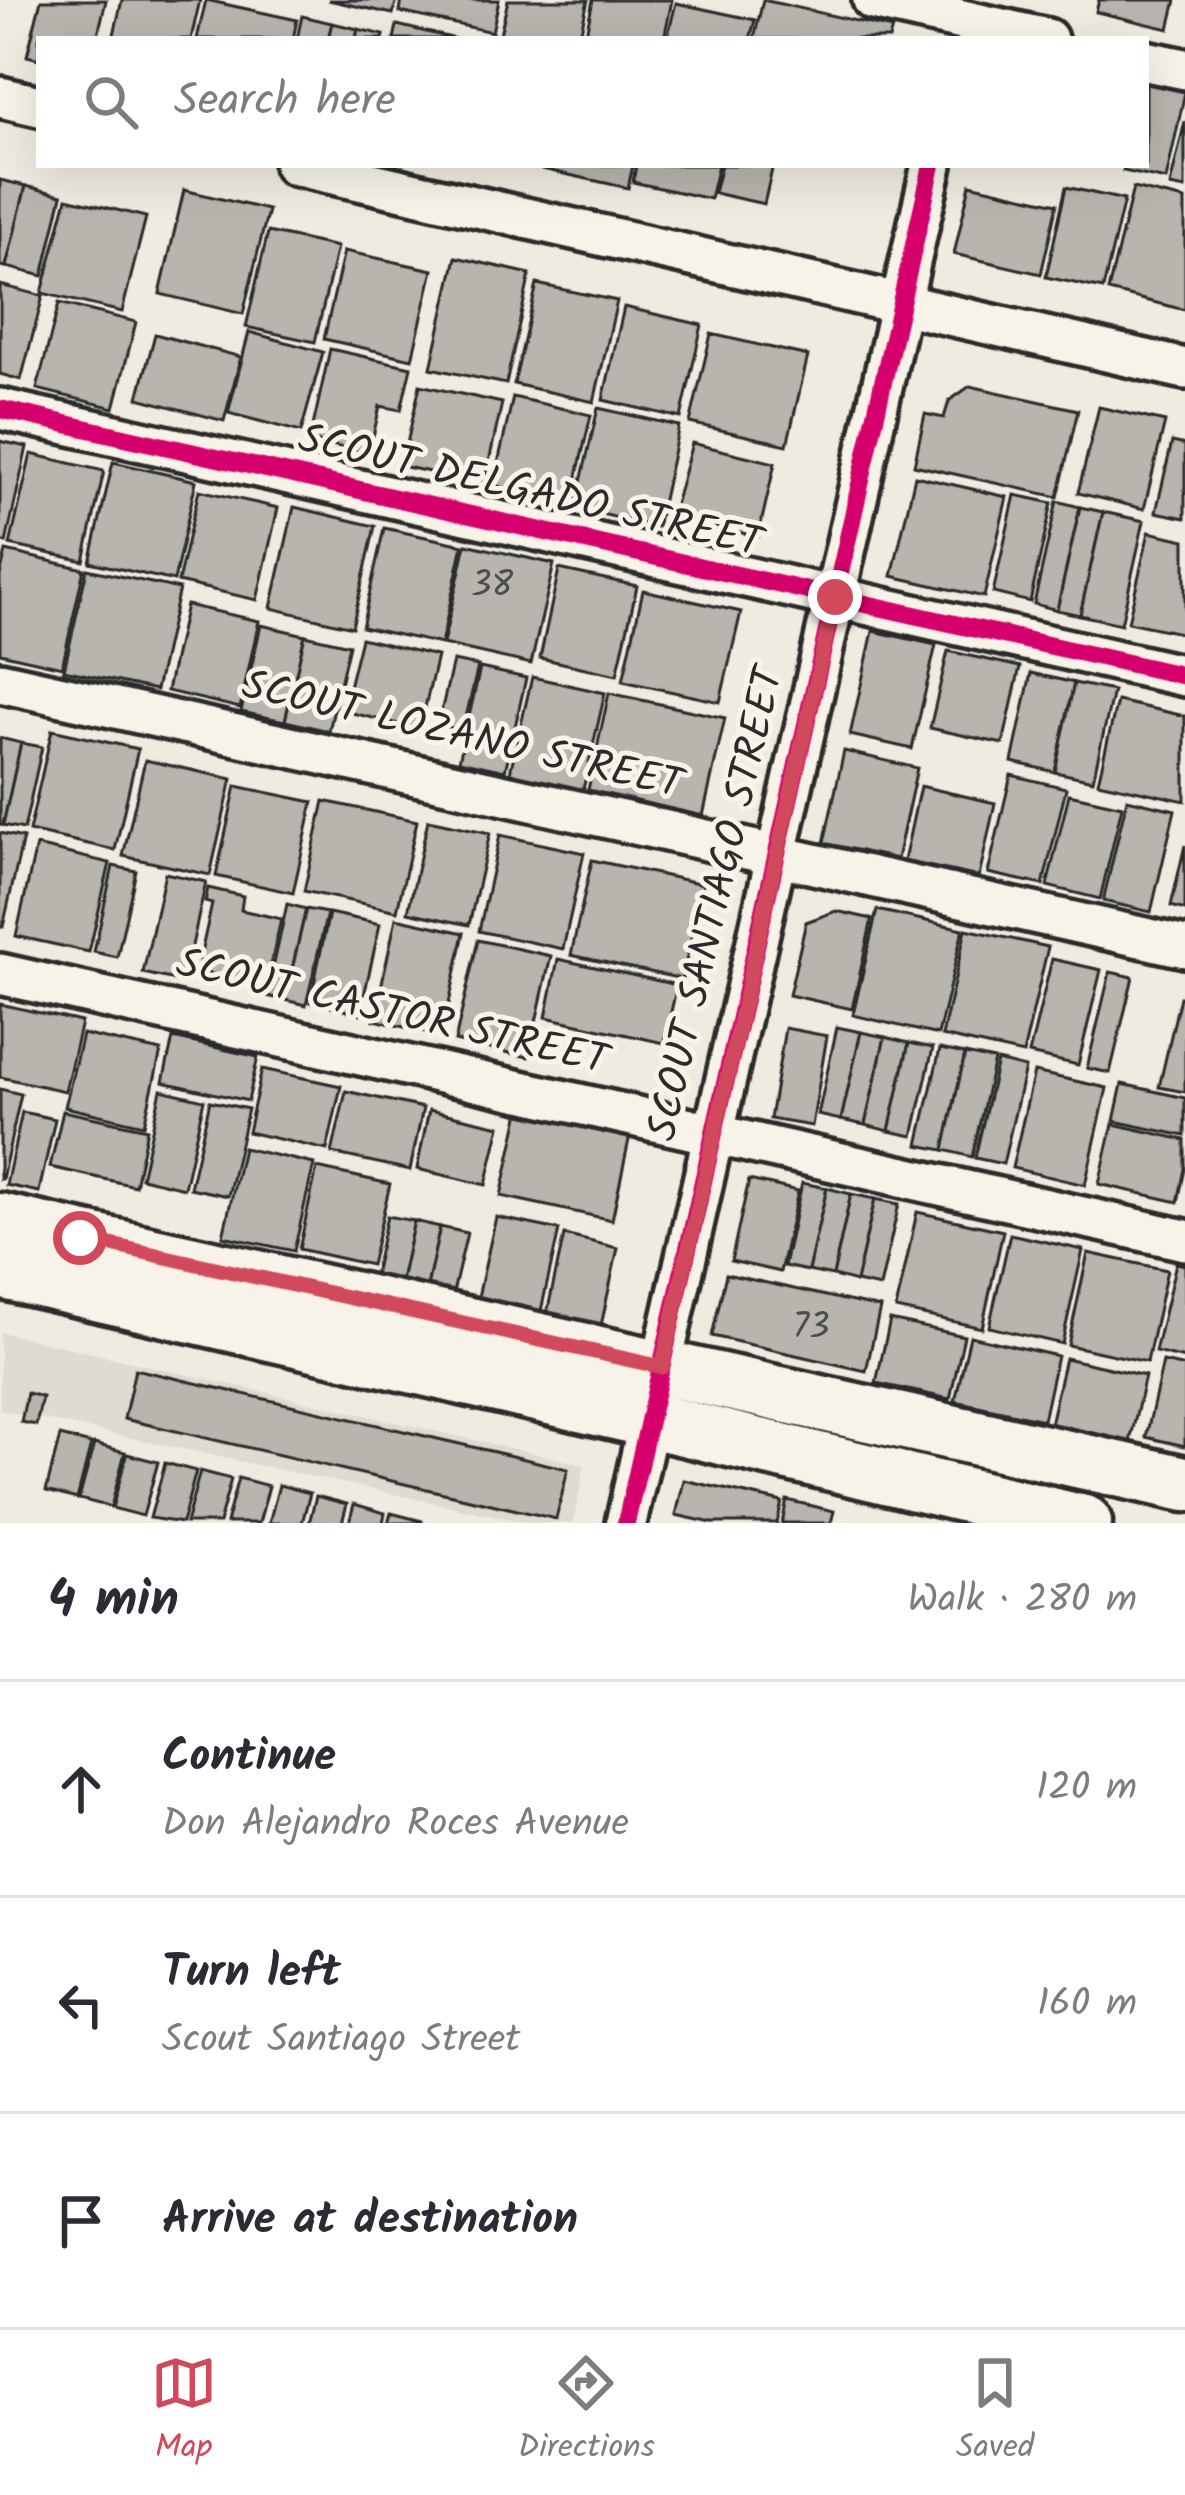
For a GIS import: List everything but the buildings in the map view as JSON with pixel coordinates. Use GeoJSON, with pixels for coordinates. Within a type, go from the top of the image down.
{"type":"FeatureCollection","features":[{"type":"Feature","properties":{"kind":"main road"},"geometry":{"type":"LineString","coordinates":[[0,1221],[1185,1484]]}},
{"type":"Feature","properties":{"kind":"main road"},"geometry":{"type":"LineString","coordinates":[[0,1271],[1084,1523]]}},
{"type":"Feature","properties":{"kind":"street"},"geometry":{"type":"LineString","coordinates":[[874,0],[1034,36]]}},
{"type":"Feature","properties":{"kind":"street"},"geometry":{"type":"LineString","coordinates":[[1149,62],[1185,69]]}},
{"type":"Feature","properties":{"kind":"street"},"geometry":{"type":"LineString","coordinates":[[0,98],[36,105]]}},
{"type":"Feature","properties":{"kind":"street"},"geometry":{"type":"LineString","coordinates":[[307,168],[1185,369]]}},
{"type":"Feature","properties":{"kind":"street","name":"SCOUT SANTIAGO STREET"},"geometry":{"type":"LineString","coordinates":[[626,1523],[931,168]]}},
{"type":"Feature","properties":{"kind":"street","name":"SCOUT DELGADO STREET"},"geometry":{"type":"LineString","coordinates":[[0,409],[1185,676]]}},
{"type":"Feature","properties":{"kind":"street","name":"SCOUT LOZANO STREET"},"geometry":{"type":"LineString","coordinates":[[0,682],[1185,946]]}},
{"type":"Feature","properties":{"kind":"street","name":"SCOUT CASTOR STREET"},"geometry":{"type":"LineString","coordinates":[[0,974],[1185,1240]]}},
{"type":"Feature","properties":{"kind":"shaded area"},"geometry":{"type":"Polygon","coordinates":[[[0,1332],[585,1465],[573,1523],[529,1523],[0,1410],[0,1332]]]}},
{"type":"Feature","properties":{"kind":"cycle path"},"geometry":{"type":"LineString","coordinates":[[626,1523],[931,168]]}},
{"type":"Feature","properties":{"kind":"cycle path"},"geometry":{"type":"LineString","coordinates":[[0,409],[1185,676]]}},
{"type":"Feature","properties":{"kind":"route"},"geometry":{"type":"LineString","coordinates":[[80,1238],[662,1367],[835,597]]}}]}
